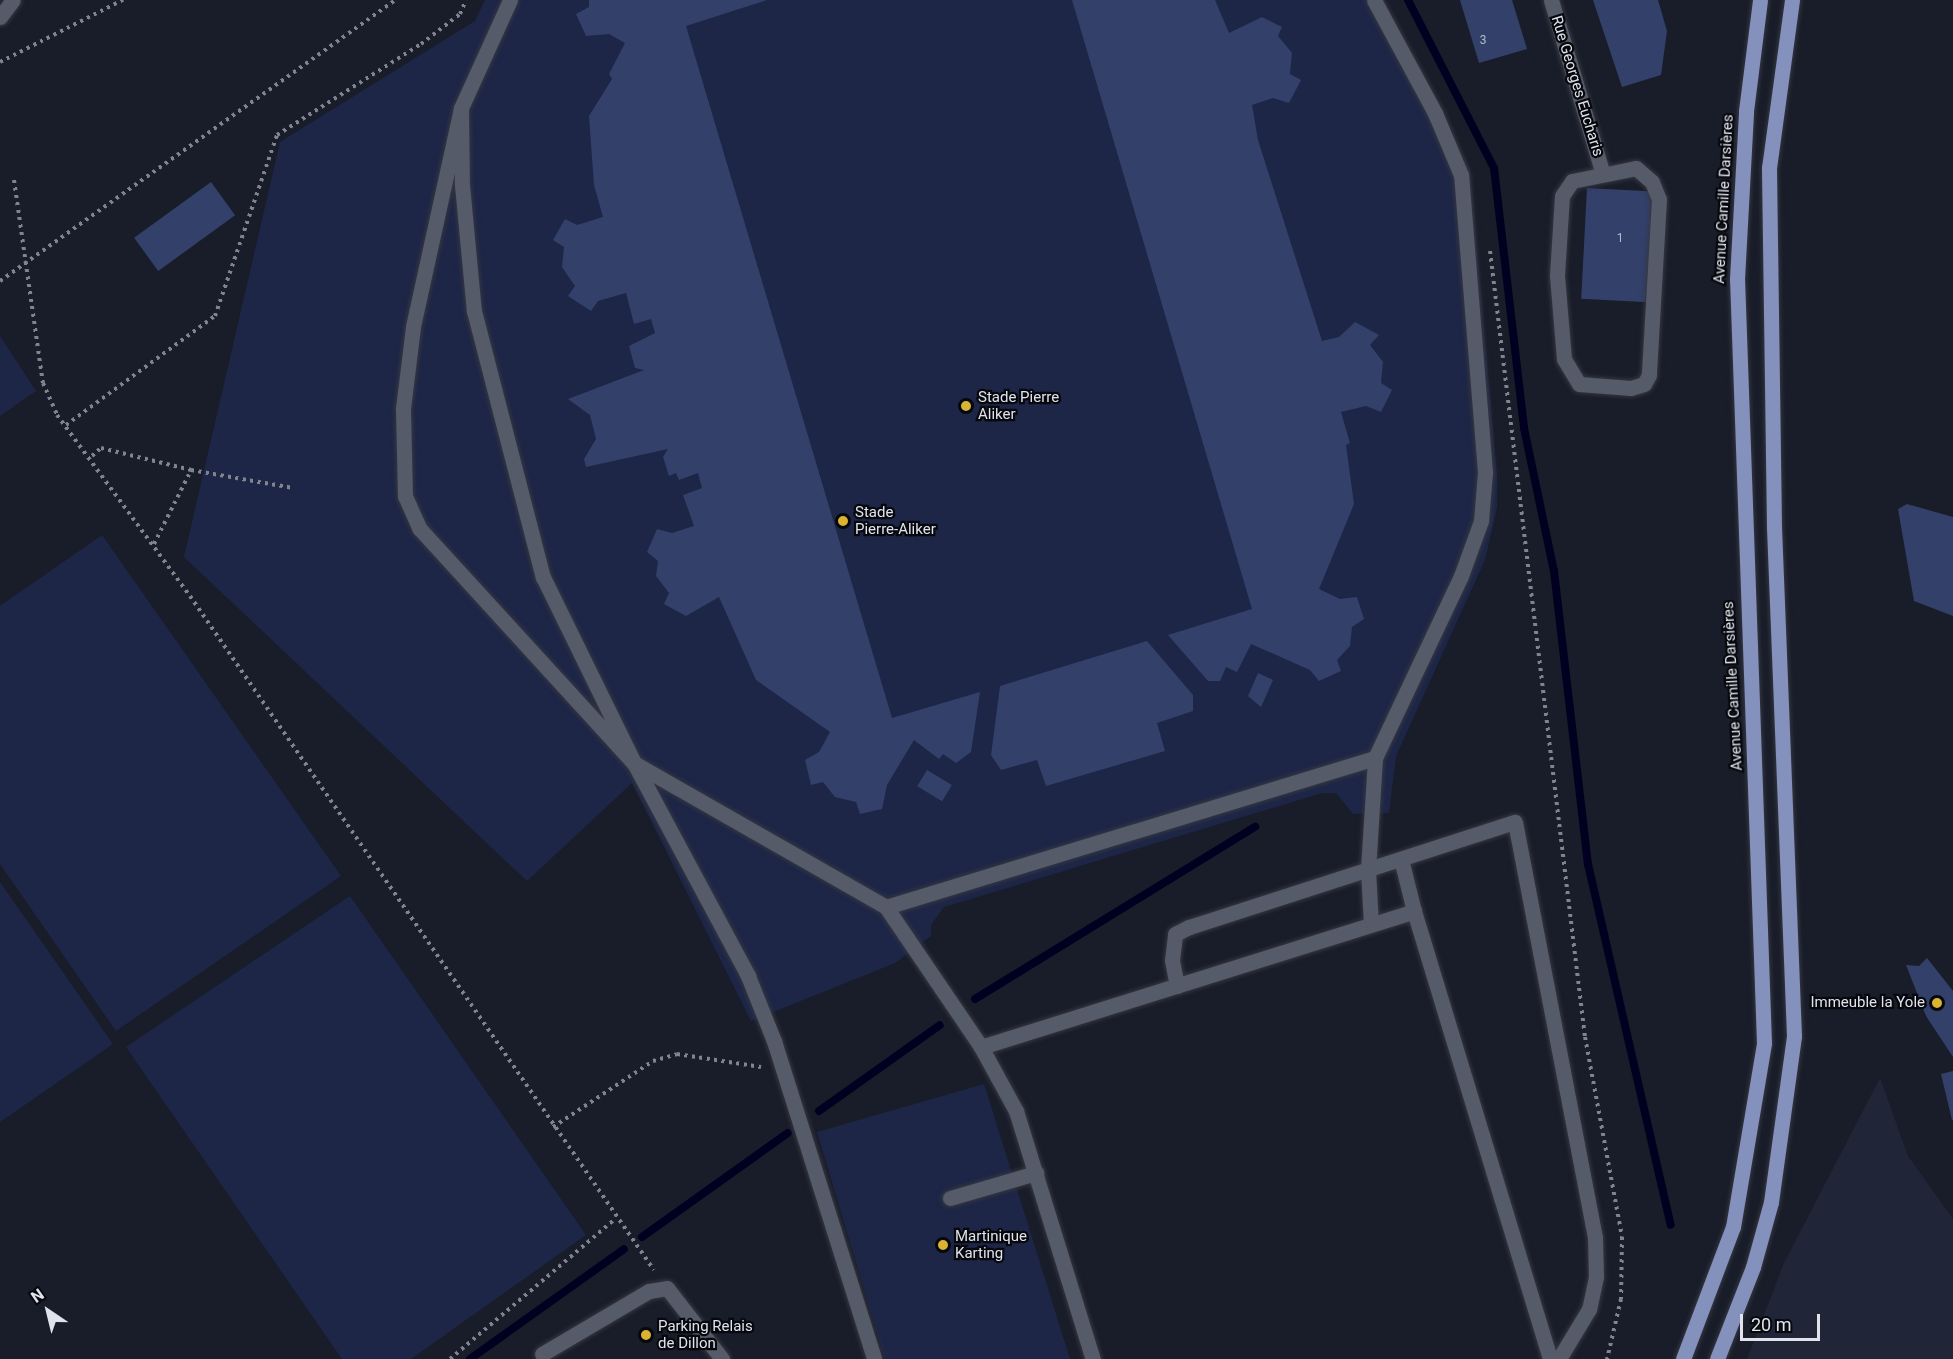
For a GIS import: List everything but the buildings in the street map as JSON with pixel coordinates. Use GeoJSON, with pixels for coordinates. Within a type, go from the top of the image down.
{"type":"FeatureCollection","features":[{"type":"Feature","properties":{"kind":"main road","name":"Avenue Camille Darsières"},"geometry":{"type":"LineString","coordinates":[[1683,1359],[1733,1227],[1764,1043],[1737,279],[1746,111],[1760,0]]}},
{"type":"Feature","properties":{"kind":"main road"},"geometry":{"type":"LineString","coordinates":[[1717,1359],[1753,1267],[1771,1202],[1794,1036],[1774,527],[1769,168],[1792,0]]}},
{"type":"Feature","properties":{"kind":"lane"},"geometry":{"type":"LineString","coordinates":[[510,0],[461,108],[413,327],[400,462],[405,496],[420,529],[633,763],[886,907],[981,1047],[1016,1111],[1093,1359]]}},
{"type":"Feature","properties":{"kind":"lane"},"geometry":{"type":"LineString","coordinates":[[1371,924],[1368,870],[1375,758],[1461,576],[1481,521],[1485,472],[1461,175],[1435,113],[1374,0]]}},
{"type":"Feature","properties":{"kind":"lane","name":"Rue Georges Eucharis"},"geometry":{"type":"LineString","coordinates":[[1551,0],[1602,171]]}},
{"type":"Feature","properties":{"kind":"lane"},"geometry":{"type":"LineString","coordinates":[[461,108],[474,311],[540,565],[633,763],[748,976],[784,1071],[874,1359]]}},
{"type":"Feature","properties":{"kind":"lane"},"geometry":{"type":"LineString","coordinates":[[1635,168],[1652,182],[1659,199],[1649,375],[1644,384],[1631,388],[1579,384],[1564,360],[1557,275],[1562,196],[1572,181],[1602,171],[1635,168]]}},
{"type":"Feature","properties":{"kind":"lane"},"geometry":{"type":"LineString","coordinates":[[886,907],[1375,758]]}},
{"type":"Feature","properties":{"kind":"lane"},"geometry":{"type":"LineString","coordinates":[[1177,986],[1172,960],[1175,934],[1515,822],[1595,1238],[1589,1309],[1559,1359]]}},
{"type":"Feature","properties":{"kind":"lane"},"geometry":{"type":"LineString","coordinates":[[1401,859],[1414,911],[1550,1359]]}},
{"type":"Feature","properties":{"kind":"lane"},"geometry":{"type":"LineString","coordinates":[[981,1047],[1414,911]]}},
{"type":"Feature","properties":{"kind":"lane"},"geometry":{"type":"LineString","coordinates":[[950,1198],[1036,1173]]}},
{"type":"Feature","properties":{"kind":"lane"},"geometry":{"type":"LineString","coordinates":[[542,1354],[649,1291],[667,1288],[722,1359]]}},
{"type":"Feature","properties":{"kind":"path"},"geometry":{"type":"LineString","coordinates":[[0,62],[123,0]]}},
{"type":"Feature","properties":{"kind":"path"},"geometry":{"type":"LineString","coordinates":[[0,281],[396,0]]}},
{"type":"Feature","properties":{"kind":"path"},"geometry":{"type":"LineString","coordinates":[[66,425],[214,316],[277,135],[421,44],[460,14],[466,0]]}},
{"type":"Feature","properties":{"kind":"path"},"geometry":{"type":"LineString","coordinates":[[14,180],[28,262],[43,384],[66,425],[92,456],[154,544],[615,1219],[667,1288]]}},
{"type":"Feature","properties":{"kind":"path"},"geometry":{"type":"LineString","coordinates":[[1489,242],[1582,1016],[1622,1237],[1621,1299],[1607,1359]]}},
{"type":"Feature","properties":{"kind":"path"},"geometry":{"type":"LineString","coordinates":[[92,456],[101,448],[191,470],[293,488]]}},
{"type":"Feature","properties":{"kind":"path"},"geometry":{"type":"LineString","coordinates":[[154,544],[191,470]]}},
{"type":"Feature","properties":{"kind":"path"},"geometry":{"type":"LineString","coordinates":[[553,1127],[652,1061],[678,1054],[784,1071]]}},
{"type":"Feature","properties":{"kind":"path"},"geometry":{"type":"LineString","coordinates":[[450,1359],[615,1219]]}},
{"type":"Feature","properties":{"kind":"shaded area","name":"Stade Pierre-Aliker"},"geometry":{"type":"Polygon","coordinates":[[[485,0],[1384,0],[1470,169],[1497,476],[1497,508],[1485,560],[1396,756],[1389,813],[1353,814],[1336,793],[1322,793],[944,907],[931,925],[931,936],[895,963],[751,1021],[632,783],[527,881],[184,557],[280,142],[475,21],[485,0]]]}},
{"type":"Feature","properties":{"kind":"shaded area"},"geometry":{"type":"Polygon","coordinates":[[[0,336],[36,391],[0,416],[0,336]]]}},
{"type":"Feature","properties":{"kind":"shaded area"},"geometry":{"type":"Polygon","coordinates":[[[102,535],[341,876],[116,1031],[0,864],[0,606],[102,535]]]}},
{"type":"Feature","properties":{"kind":"shaded area"},"geometry":{"type":"Polygon","coordinates":[[[0,882],[113,1044],[0,1122],[0,882]]]}},
{"type":"Feature","properties":{"kind":"shaded area"},"geometry":{"type":"Polygon","coordinates":[[[350,896],[586,1235],[411,1359],[342,1359],[126,1047],[350,896]]]}},
{"type":"Feature","properties":{"kind":"shaded area"},"geometry":{"type":"Polygon","coordinates":[[[1880,1078],[1908,1156],[1953,1219],[1953,1359],[1747,1359],[1784,1263],[1880,1078]]]}},
{"type":"Feature","properties":{"kind":"shaded area","name":"Martinique Karting"},"geometry":{"type":"Polygon","coordinates":[[[984,1084],[1070,1359],[885,1359],[817,1132],[984,1084]]]}},
{"type":"Feature","properties":{"kind":"waterway"},"geometry":{"type":"LineString","coordinates":[[1408,0],[1494,168],[1524,428],[1554,571],[1588,864],[1671,1225]]}},
{"type":"Feature","properties":{"kind":"waterway"},"geometry":{"type":"LineString","coordinates":[[975,999],[1255,827]]}},
{"type":"Feature","properties":{"kind":"waterway"},"geometry":{"type":"LineString","coordinates":[[819,1111],[940,1025]]}},
{"type":"Feature","properties":{"kind":"waterway"},"geometry":{"type":"LineString","coordinates":[[642,1237],[788,1133]]}},
{"type":"Feature","properties":{"kind":"waterway"},"geometry":{"type":"LineString","coordinates":[[470,1359],[624,1249]]}},
{"type":"Feature","properties":{"kind":"place","name":"Stade Pierre Aliker"},"geometry":{"type":"Point","coordinates":[966,406]}},
{"type":"Feature","properties":{"kind":"place","name":"Stade Pierre-Aliker"},"geometry":{"type":"Point","coordinates":[843,521]}},
{"type":"Feature","properties":{"kind":"place","name":"Immeuble la Yole"},"geometry":{"type":"Point","coordinates":[1937,1003]}},
{"type":"Feature","properties":{"kind":"place","name":"Martinique Karting"},"geometry":{"type":"Point","coordinates":[943,1245]}},
{"type":"Feature","properties":{"kind":"place","name":"Parking Relais de Dillon"},"geometry":{"type":"Point","coordinates":[646,1335]}}]}
